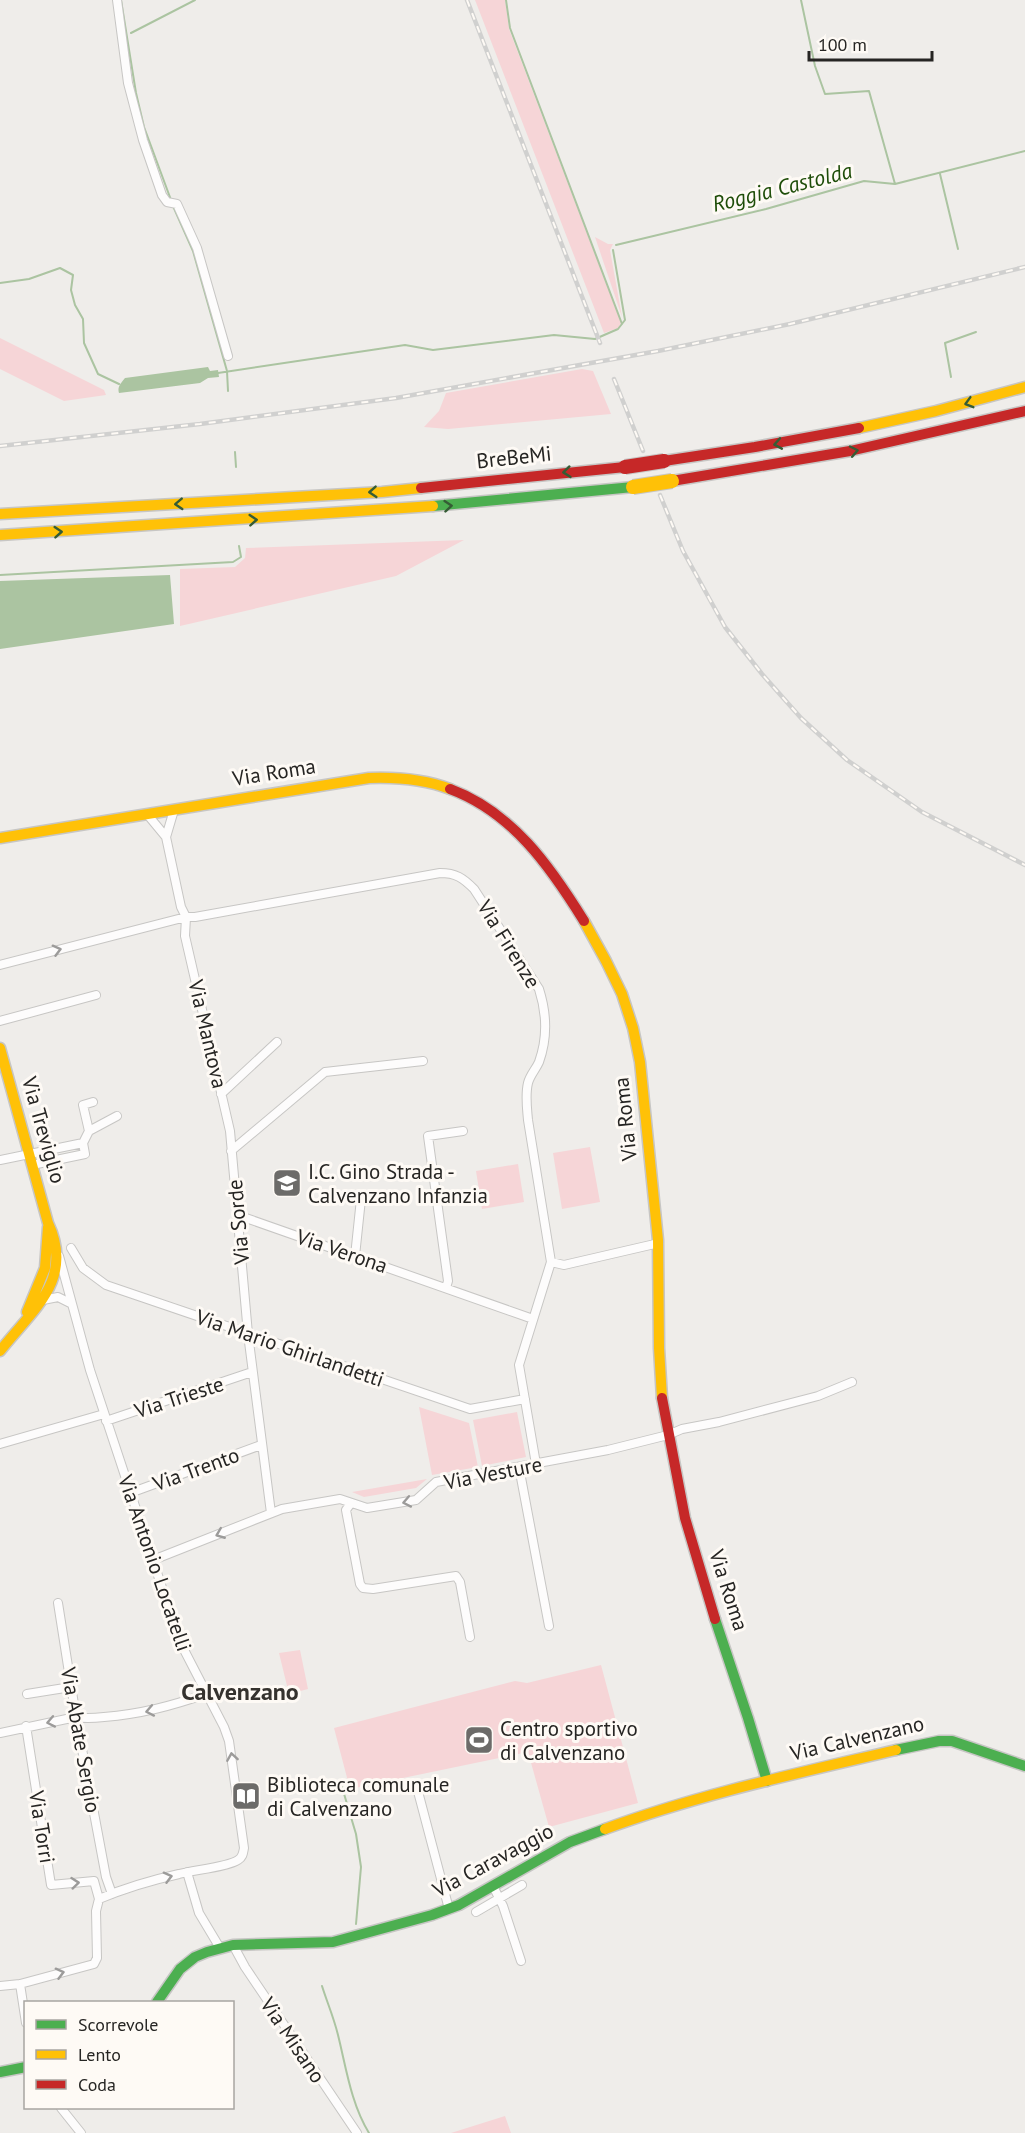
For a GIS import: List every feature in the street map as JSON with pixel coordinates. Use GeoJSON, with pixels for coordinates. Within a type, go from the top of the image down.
{"type":"FeatureCollection","features":[{"type":"Feature","properties":{"kind":"main road","name":"BreBeMi"},"geometry":{"type":"LineString","coordinates":[[0,514],[382,492],[625,467],[792,441],[876,425],[1025,387]]}},
{"type":"Feature","properties":{"kind":"main road","name":"BreBeMi"},"geometry":{"type":"LineString","coordinates":[[0,535],[381,512],[633,487],[813,459],[937,433],[1025,411]]}},
{"type":"Feature","properties":{"kind":"main road","name":"Via Roma"},"geometry":{"type":"LineString","coordinates":[[0,838],[385,778],[415,779],[449,788],[475,799],[496,811],[518,830],[537,852],[594,938],[627,1011],[642,1066],[658,1243],[661,1384],[668,1435],[688,1530],[767,1781]]}},
{"type":"Feature","properties":{"kind":"main road","name":"Via Treviglio"},"geometry":{"type":"LineString","coordinates":[[0,1048],[48,1223],[56,1263]]}},
{"type":"Feature","properties":{"kind":"main road"},"geometry":{"type":"LineString","coordinates":[[0,1351],[22,1322],[43,1300],[56,1263]]}},
{"type":"Feature","properties":{"kind":"main road"},"geometry":{"type":"LineString","coordinates":[[22,1322],[39,1287],[56,1263]]}},
{"type":"Feature","properties":{"kind":"main road","name":"Via Calvenzano"},"geometry":{"type":"LineString","coordinates":[[767,1781],[939,1741],[971,1747],[1025,1766]]}},
{"type":"Feature","properties":{"kind":"main road","name":"Via Caravaggio"},"geometry":{"type":"LineString","coordinates":[[226,1946],[333,1942],[449,1909],[496,1892],[548,1854],[581,1838],[646,1814],[767,1781]]}},
{"type":"Feature","properties":{"kind":"main road"},"geometry":{"type":"LineString","coordinates":[[158,2001],[180,1969],[195,1957],[226,1946]]}},
{"type":"Feature","properties":{"kind":"main road"},"geometry":{"type":"LineString","coordinates":[[0,2072],[24,2067]]}},
{"type":"Feature","properties":{"kind":"street"},"geometry":{"type":"LineString","coordinates":[[117,0],[123,31],[128,83],[143,140],[160,188],[167,202],[177,204],[197,248],[228,356]]}},
{"type":"Feature","properties":{"kind":"street"},"geometry":{"type":"LineString","coordinates":[[166,837],[174,810]]}},
{"type":"Feature","properties":{"kind":"street"},"geometry":{"type":"LineString","coordinates":[[147,814],[166,837],[181,907],[186,917]]}},
{"type":"Feature","properties":{"kind":"street","name":"Via Firenze"},"geometry":{"type":"LineString","coordinates":[[0,965],[186,917],[440,873],[450,873],[462,878],[474,889],[539,989],[547,1021],[544,1042],[538,1063],[529,1080],[526,1098],[551,1262],[519,1365],[536,1464]]}},
{"type":"Feature","properties":{"kind":"street","name":"Via Mantova"},"geometry":{"type":"LineString","coordinates":[[186,917],[185,936],[230,1131],[231,1151]]}},
{"type":"Feature","properties":{"kind":"street"},"geometry":{"type":"LineString","coordinates":[[0,1021],[96,995]]}},
{"type":"Feature","properties":{"kind":"street"},"geometry":{"type":"LineString","coordinates":[[221,1094],[277,1042]]}},
{"type":"Feature","properties":{"kind":"street","name":"Via Sorde"},"geometry":{"type":"LineString","coordinates":[[271,1513],[252,1372],[231,1151],[325,1072],[423,1060]]}},
{"type":"Feature","properties":{"kind":"street"},"geometry":{"type":"LineString","coordinates":[[89,1131],[83,1105],[93,1102]]}},
{"type":"Feature","properties":{"kind":"street"},"geometry":{"type":"LineString","coordinates":[[0,1160],[31,1160],[85,1154],[82,1143],[89,1131],[117,1116]]}},
{"type":"Feature","properties":{"kind":"street"},"geometry":{"type":"LineString","coordinates":[[446,1288],[448,1281],[428,1136],[463,1131]]}},
{"type":"Feature","properties":{"kind":"street"},"geometry":{"type":"LineString","coordinates":[[355,1256],[361,1200],[390,1200]]}},
{"type":"Feature","properties":{"kind":"street","name":"Via Verona"},"geometry":{"type":"LineString","coordinates":[[238,1216],[533,1319]]}},
{"type":"Feature","properties":{"kind":"street"},"geometry":{"type":"LineString","coordinates":[[551,1262],[564,1265],[658,1243]]}},
{"type":"Feature","properties":{"kind":"street","name":"Via Mario Ghirlandetti"},"geometry":{"type":"LineString","coordinates":[[56,1263],[82,1268],[106,1285],[470,1409],[525,1399]]}},
{"type":"Feature","properties":{"kind":"street","name":"Via Antonio Locatelli"},"geometry":{"type":"LineString","coordinates":[[56,1263],[180,1642],[229,1741],[240,1811],[244,1848],[242,1856],[229,1864],[187,1872]]}},
{"type":"Feature","properties":{"kind":"street","name":"Via Antonio Locatelli"},"geometry":{"type":"LineString","coordinates":[[56,1263],[70,1301]]}},
{"type":"Feature","properties":{"kind":"street"},"geometry":{"type":"LineString","coordinates":[[43,1300],[58,1297],[70,1301]]}},
{"type":"Feature","properties":{"kind":"street","name":"Via Trieste"},"geometry":{"type":"LineString","coordinates":[[0,1444],[105,1418],[252,1372]]}},
{"type":"Feature","properties":{"kind":"street","name":"Via Vesture"},"geometry":{"type":"LineString","coordinates":[[153,1560],[282,1509],[340,1499],[367,1508],[416,1500],[436,1482],[608,1450],[668,1435],[682,1429],[719,1422],[818,1396],[852,1382]]}},
{"type":"Feature","properties":{"kind":"street","name":"Via Trento"},"geometry":{"type":"LineString","coordinates":[[130,1493],[261,1445]]}},
{"type":"Feature","properties":{"kind":"street"},"geometry":{"type":"LineString","coordinates":[[519,1467],[549,1626]]}},
{"type":"Feature","properties":{"kind":"street"},"geometry":{"type":"LineString","coordinates":[[351,1503],[346,1510],[360,1584],[363,1588],[456,1576],[460,1582],[470,1636]]}},
{"type":"Feature","properties":{"kind":"street","name":"Via Abate Sergio"},"geometry":{"type":"LineString","coordinates":[[58,1603],[76,1717],[106,1876],[112,1894]]}},
{"type":"Feature","properties":{"kind":"street"},"geometry":{"type":"LineString","coordinates":[[27,1694],[71,1687]]}},
{"type":"Feature","properties":{"kind":"street"},"geometry":{"type":"LineString","coordinates":[[0,1733],[76,1717],[84,1719],[127,1716],[165,1708],[206,1694]]}},
{"type":"Feature","properties":{"kind":"street","name":"Via Torri"},"geometry":{"type":"LineString","coordinates":[[26,1726],[51,1885],[94,1881],[99,1899]]}},
{"type":"Feature","properties":{"kind":"street"},"geometry":{"type":"LineString","coordinates":[[416,1784],[449,1909]]}},
{"type":"Feature","properties":{"kind":"street"},"geometry":{"type":"LineString","coordinates":[[0,1986],[20,1984],[94,1964],[97,1958],[96,1911],[99,1899],[187,1872]]}},
{"type":"Feature","properties":{"kind":"street","name":"Via Misano"},"geometry":{"type":"LineString","coordinates":[[187,1872],[199,1913],[244,1967],[357,2133]]}},
{"type":"Feature","properties":{"kind":"street"},"geometry":{"type":"LineString","coordinates":[[476,1912],[496,1892],[522,1885]]}},
{"type":"Feature","properties":{"kind":"street"},"geometry":{"type":"LineString","coordinates":[[496,1892],[521,1961]]}},
{"type":"Feature","properties":{"kind":"street"},"geometry":{"type":"LineString","coordinates":[[20,1984],[24,2010]]}},
{"type":"Feature","properties":{"kind":"street"},"geometry":{"type":"LineString","coordinates":[[62,2109],[81,2133]]}},
{"type":"Feature","properties":{"kind":"shaded area"},"geometry":{"type":"Polygon","coordinates":[[[475,0],[505,0],[509,29],[621,323],[618,328],[604,333],[475,0]]]}},
{"type":"Feature","properties":{"kind":"shaded area"},"geometry":{"type":"Polygon","coordinates":[[[595,237],[608,244],[613,244],[610,250],[622,317],[595,237]]]}},
{"type":"Feature","properties":{"kind":"shaded area"},"geometry":{"type":"Polygon","coordinates":[[[0,338],[104,390],[106,395],[64,401],[0,369],[0,338]]]}},
{"type":"Feature","properties":{"kind":"shaded area"},"geometry":{"type":"Polygon","coordinates":[[[208,367],[210,371],[218,370],[219,377],[208,378],[200,383],[119,393],[119,387],[125,378],[208,367]]]}},
{"type":"Feature","properties":{"kind":"shaded area"},"geometry":{"type":"Polygon","coordinates":[[[582,369],[593,371],[611,414],[448,429],[424,427],[439,411],[446,393],[582,369]]]}},
{"type":"Feature","properties":{"kind":"shaded area"},"geometry":{"type":"Polygon","coordinates":[[[464,540],[396,576],[180,626],[180,569],[235,567],[245,558],[246,548],[464,540]]]}},
{"type":"Feature","properties":{"kind":"shaded area"},"geometry":{"type":"Polygon","coordinates":[[[170,575],[174,624],[0,649],[0,581],[170,575]]]}},
{"type":"Feature","properties":{"kind":"shaded area"},"geometry":{"type":"Polygon","coordinates":[[[590,1147],[600,1202],[562,1209],[553,1153],[590,1147]]]}},
{"type":"Feature","properties":{"kind":"shaded area"},"geometry":{"type":"Polygon","coordinates":[[[518,1164],[524,1202],[482,1209],[476,1171],[518,1164]]]}},
{"type":"Feature","properties":{"kind":"shaded area"},"geometry":{"type":"Polygon","coordinates":[[[419,1407],[469,1423],[478,1467],[432,1475],[419,1407]]]}},
{"type":"Feature","properties":{"kind":"shaded area"},"geometry":{"type":"Polygon","coordinates":[[[517,1412],[526,1457],[482,1466],[473,1420],[517,1412]]]}},
{"type":"Feature","properties":{"kind":"shaded area"},"geometry":{"type":"Polygon","coordinates":[[[427,1479],[416,1488],[364,1497],[352,1492],[427,1479]]]}},
{"type":"Feature","properties":{"kind":"shaded area"},"geometry":{"type":"Polygon","coordinates":[[[300,1650],[308,1689],[289,1694],[279,1653],[300,1650]]]}},
{"type":"Feature","properties":{"kind":"shaded area","name":"Centro sportivo di Calvenzano"},"geometry":{"type":"Polygon","coordinates":[[[601,1665],[638,1803],[549,1827],[528,1752],[350,1789],[334,1728],[515,1681],[527,1683],[601,1665]]]}},
{"type":"Feature","properties":{"kind":"shaded area"},"geometry":{"type":"Polygon","coordinates":[[[505,2116],[511,2133],[451,2133],[505,2116]]]}},
{"type":"Feature","properties":{"kind":"waterway"},"geometry":{"type":"LineString","coordinates":[[121,0],[136,93],[144,127],[171,200]]}},
{"type":"Feature","properties":{"kind":"waterway"},"geometry":{"type":"LineString","coordinates":[[131,33],[195,0]]}},
{"type":"Feature","properties":{"kind":"waterway"},"geometry":{"type":"LineString","coordinates":[[506,0],[510,28],[622,324]]}},
{"type":"Feature","properties":{"kind":"waterway"},"geometry":{"type":"LineString","coordinates":[[801,0],[815,66],[825,94],[869,91],[895,184]]}},
{"type":"Feature","properties":{"kind":"waterway","name":"Roggia Castolda"},"geometry":{"type":"LineString","coordinates":[[616,245],[766,209],[864,181],[895,184],[1025,151]]}},
{"type":"Feature","properties":{"kind":"waterway"},"geometry":{"type":"LineString","coordinates":[[940,174],[958,249]]}},
{"type":"Feature","properties":{"kind":"waterway"},"geometry":{"type":"LineString","coordinates":[[173,206],[193,251],[227,371],[228,391]]}},
{"type":"Feature","properties":{"kind":"waterway"},"geometry":{"type":"LineString","coordinates":[[218,373],[405,345],[433,350],[554,335],[595,339],[618,329],[625,320],[613,250]]}},
{"type":"Feature","properties":{"kind":"waterway"},"geometry":{"type":"LineString","coordinates":[[0,283],[29,279],[60,268],[73,275],[71,290],[75,305],[83,319],[84,343],[98,374],[119,384]]}},
{"type":"Feature","properties":{"kind":"waterway"},"geometry":{"type":"LineString","coordinates":[[951,377],[945,343],[976,332]]}},
{"type":"Feature","properties":{"kind":"waterway"},"geometry":{"type":"LineString","coordinates":[[235,452],[236,467]]}},
{"type":"Feature","properties":{"kind":"waterway"},"geometry":{"type":"LineString","coordinates":[[0,575],[233,562],[241,557],[239,546]]}},
{"type":"Feature","properties":{"kind":"waterway"},"geometry":{"type":"LineString","coordinates":[[342,1787],[356,1834],[361,1867],[356,1924]]}},
{"type":"Feature","properties":{"kind":"waterway"},"geometry":{"type":"LineString","coordinates":[[322,1986],[336,2029],[353,2098],[369,2133]]}},
{"type":"Feature","properties":{"kind":"railway"},"geometry":{"type":"LineString","coordinates":[[467,0],[600,343]]}},
{"type":"Feature","properties":{"kind":"railway"},"geometry":{"type":"LineString","coordinates":[[0,446],[200,424],[396,398],[658,351],[790,324],[1025,267]]}},
{"type":"Feature","properties":{"kind":"railway"},"geometry":{"type":"LineString","coordinates":[[614,379],[643,451]]}},
{"type":"Feature","properties":{"kind":"railway"},"geometry":{"type":"LineString","coordinates":[[660,495],[683,551],[725,627],[801,718],[847,760],[922,812],[1025,865]]}},
{"type":"Feature","properties":{"kind":"traffic: fast"},"geometry":{"type":"LineString","coordinates":[[433,506],[633,487]]}},
{"type":"Feature","properties":{"kind":"traffic: fast"},"geometry":{"type":"LineString","coordinates":[[715,1619],[767,1781]]}},
{"type":"Feature","properties":{"kind":"traffic: fast"},"geometry":{"type":"LineString","coordinates":[[896,1750],[939,1741],[952,1741],[1025,1766]]}},
{"type":"Feature","properties":{"kind":"traffic: fast"},"geometry":{"type":"LineString","coordinates":[[158,2001],[180,1969],[195,1957],[207,1952],[233,1945],[333,1942],[432,1915],[459,1905],[570,1842],[605,1829]]}},
{"type":"Feature","properties":{"kind":"traffic: fast"},"geometry":{"type":"LineString","coordinates":[[0,2072],[24,2067]]}},
{"type":"Feature","properties":{"kind":"traffic: slow"},"geometry":{"type":"LineString","coordinates":[[859,428],[936,411],[1025,387]]}},
{"type":"Feature","properties":{"kind":"traffic: slow"},"geometry":{"type":"LineString","coordinates":[[633,487],[672,481]]}},
{"type":"Feature","properties":{"kind":"traffic: slow"},"geometry":{"type":"LineString","coordinates":[[0,514],[421,488]]}},
{"type":"Feature","properties":{"kind":"traffic: slow"},"geometry":{"type":"LineString","coordinates":[[0,535],[433,506]]}},
{"type":"Feature","properties":{"kind":"traffic: slow"},"geometry":{"type":"LineString","coordinates":[[0,838],[369,778],[410,779],[450,789]]}},
{"type":"Feature","properties":{"kind":"traffic: slow"},"geometry":{"type":"LineString","coordinates":[[584,921],[622,994],[633,1028],[640,1062],[658,1240],[662,1398]]}},
{"type":"Feature","properties":{"kind":"traffic: slow"},"geometry":{"type":"LineString","coordinates":[[0,1048],[55,1243],[56,1261],[53,1278],[46,1293],[0,1351]]}},
{"type":"Feature","properties":{"kind":"traffic: slow"},"geometry":{"type":"LineString","coordinates":[[27,1312],[45,1268],[48,1227]]}},
{"type":"Feature","properties":{"kind":"traffic: slow"},"geometry":{"type":"LineString","coordinates":[[605,1829],[713,1795],[896,1750]]}},
{"type":"Feature","properties":{"kind":"traffic: jam"},"geometry":{"type":"LineString","coordinates":[[672,481],[850,451],[1025,411]]}},
{"type":"Feature","properties":{"kind":"traffic: jam"},"geometry":{"type":"LineString","coordinates":[[664,461],[859,428]]}},
{"type":"Feature","properties":{"kind":"traffic: jam"},"geometry":{"type":"LineString","coordinates":[[625,467],[664,461]]}},
{"type":"Feature","properties":{"kind":"traffic: jam"},"geometry":{"type":"LineString","coordinates":[[421,488],[625,467]]}},
{"type":"Feature","properties":{"kind":"traffic: jam"},"geometry":{"type":"LineString","coordinates":[[450,789],[472,799],[511,826],[543,861],[584,921]]}},
{"type":"Feature","properties":{"kind":"traffic: jam"},"geometry":{"type":"LineString","coordinates":[[662,1398],[685,1518],[715,1619]]}},
{"type":"Feature","properties":{"kind":"place","name":"I.C. Gino Strada - Calvenzano Infanzia"},"geometry":{"type":"Point","coordinates":[287,1183]}},
{"type":"Feature","properties":{"kind":"place","name":"Centro sportivo di Calvenzano"},"geometry":{"type":"Point","coordinates":[479,1740]}},
{"type":"Feature","properties":{"kind":"place","name":"Biblioteca comunale di Calvenzano"},"geometry":{"type":"Point","coordinates":[246,1796]}},
{"type":"Feature","properties":{"kind":"district","name":"Calvenzano"},"geometry":{"type":"Point","coordinates":[240,1691]}}]}
